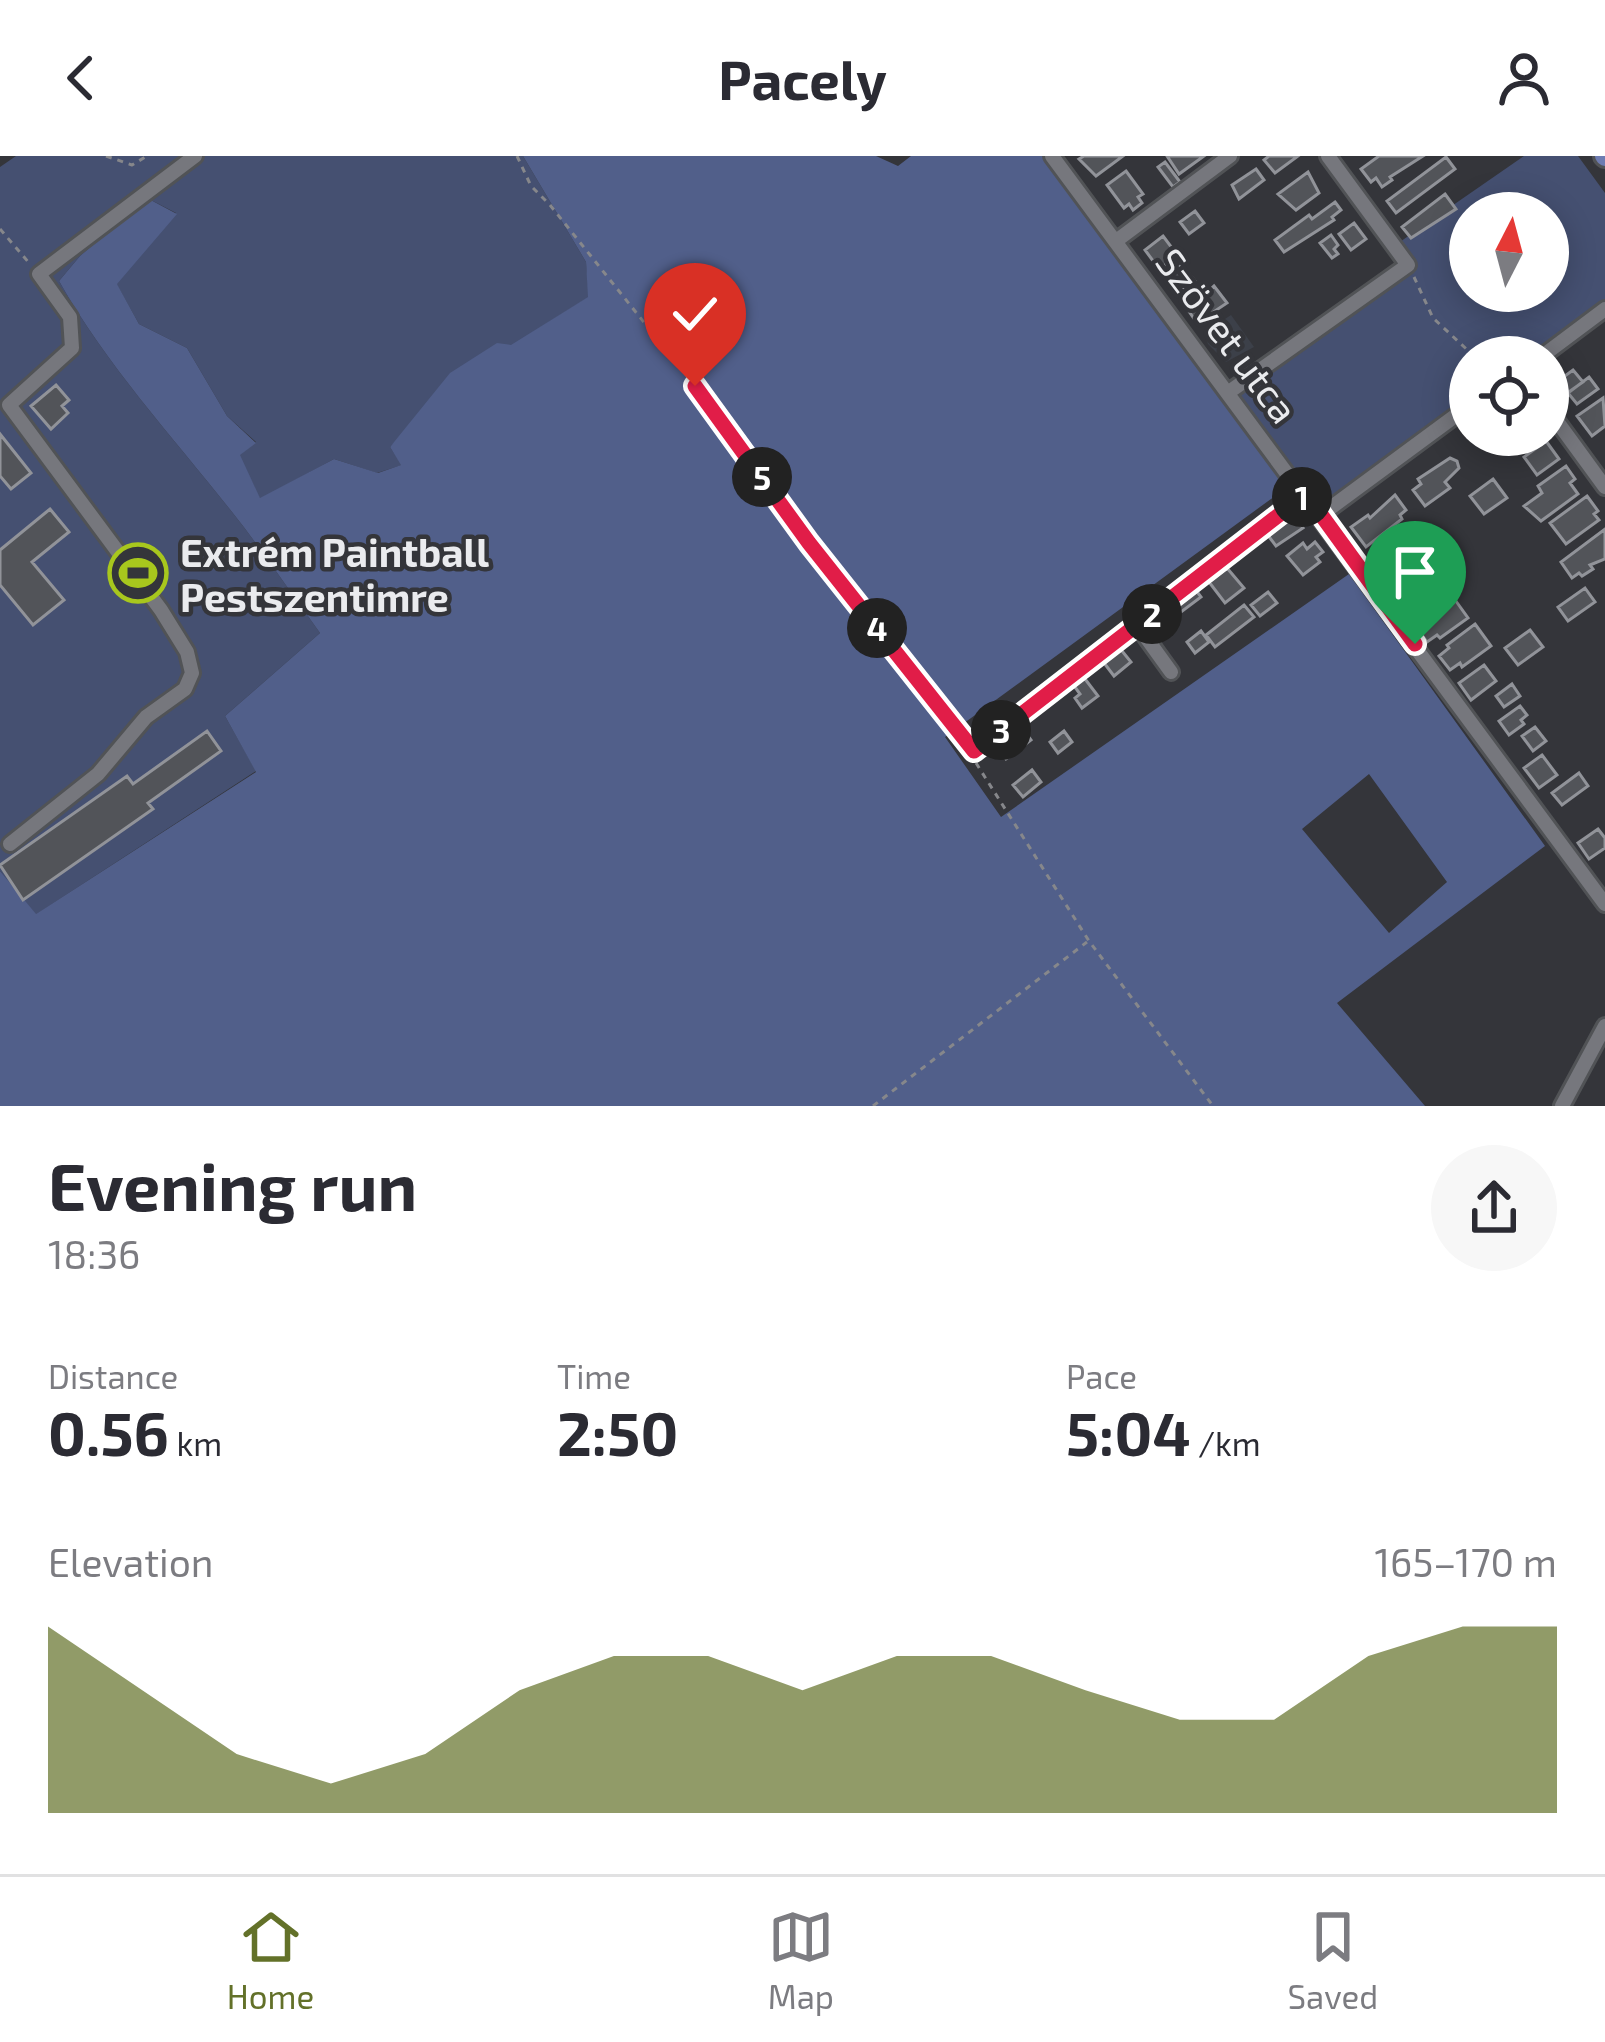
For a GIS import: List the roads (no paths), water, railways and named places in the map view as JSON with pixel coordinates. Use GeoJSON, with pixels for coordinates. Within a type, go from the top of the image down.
{"type":"FeatureCollection","features":[{"type":"Feature","properties":{"kind":"street"},"geometry":{"type":"LineString","coordinates":[[10,844],[98,774],[146,717],[185,688],[192,673],[187,652],[161,610],[4,407],[72,348],[70,317],[39,274],[195,156]]}},
{"type":"Feature","properties":{"kind":"street","name":"Szövet utca"},"geometry":{"type":"LineString","coordinates":[[1052,156],[1605,904]]}},
{"type":"Feature","properties":{"kind":"street"},"geometry":{"type":"LineString","coordinates":[[1116,241],[1230,156]]}},
{"type":"Feature","properties":{"kind":"street"},"geometry":{"type":"LineString","coordinates":[[1229,392],[1408,265],[1328,156]]}},
{"type":"Feature","properties":{"kind":"street"},"geometry":{"type":"LineString","coordinates":[[1569,336],[1605,309]]}},
{"type":"Feature","properties":{"kind":"street"},"geometry":{"type":"LineString","coordinates":[[1321,515],[1449,420]]}},
{"type":"Feature","properties":{"kind":"street"},"geometry":{"type":"LineString","coordinates":[[1569,438],[1605,487]]}},
{"type":"Feature","properties":{"kind":"street"},"geometry":{"type":"LineString","coordinates":[[974,751],[1306,494]]}},
{"type":"Feature","properties":{"kind":"street"},"geometry":{"type":"LineString","coordinates":[[1137,625],[1171,672]]}},
{"type":"Feature","properties":{"kind":"street"},"geometry":{"type":"LineString","coordinates":[[1562,1106],[1605,1026]]}},
{"type":"Feature","properties":{"kind":"place","name":"Extrém Paintball Pestszentimre"},"geometry":{"type":"Point","coordinates":[138,573]}}]}
